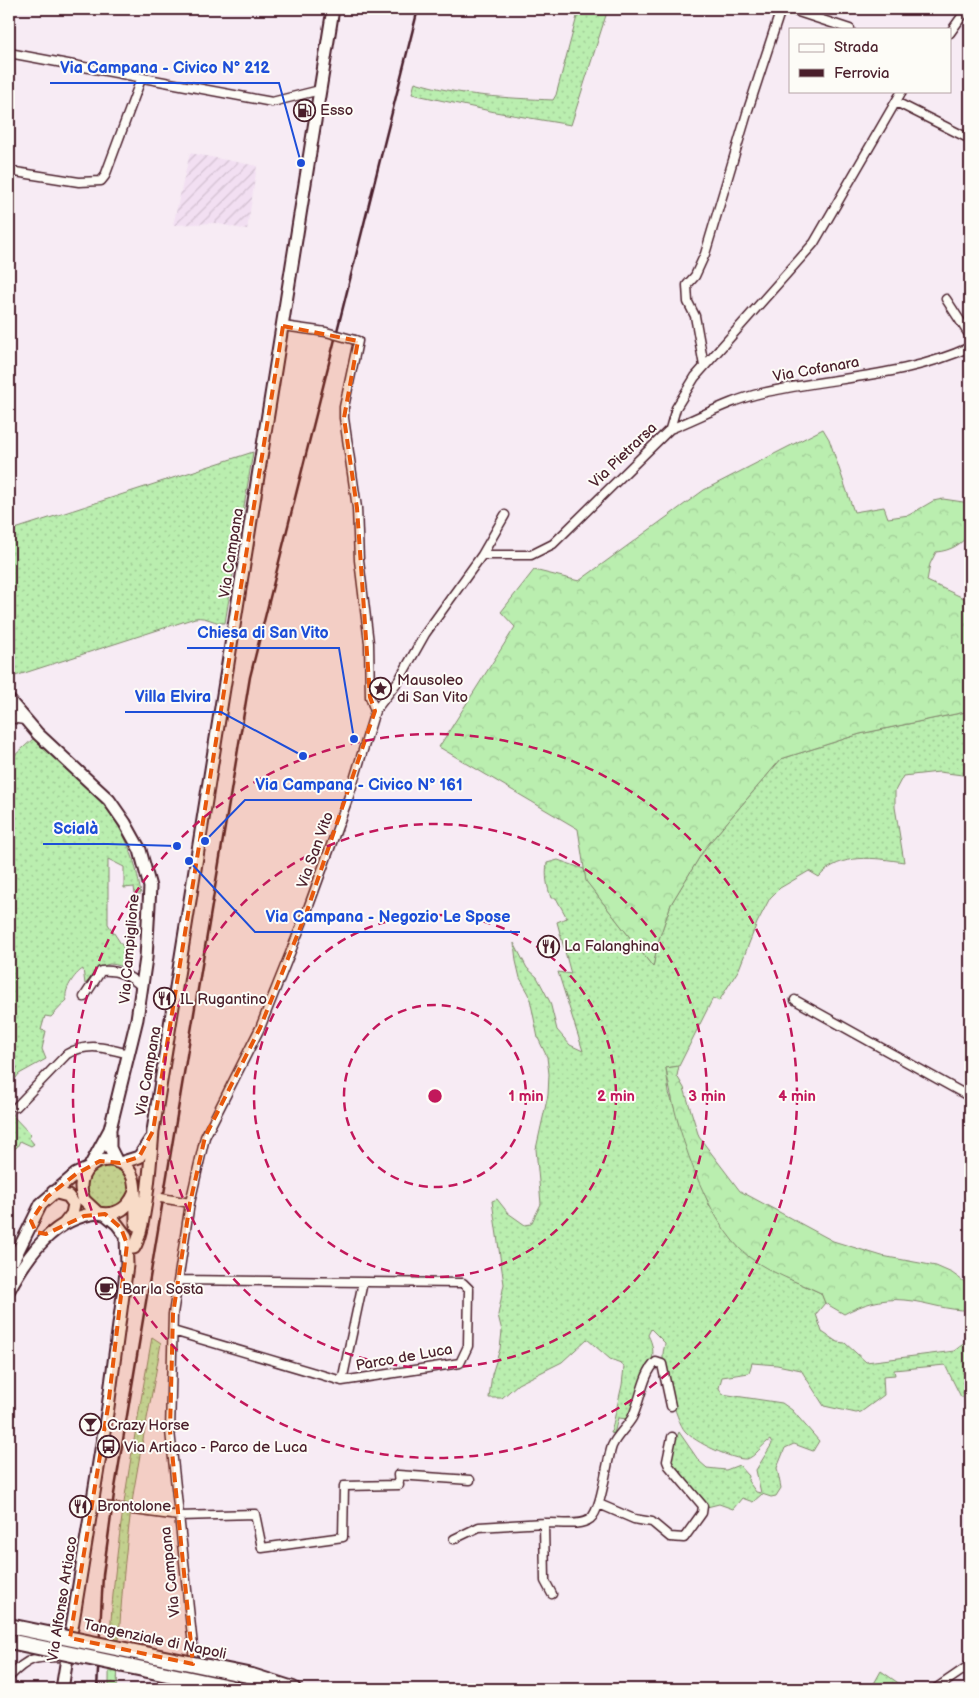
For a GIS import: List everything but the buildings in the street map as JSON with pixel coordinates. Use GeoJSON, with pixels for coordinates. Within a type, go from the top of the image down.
{"type":"FeatureCollection","features":[{"type":"Feature","properties":{"kind":"highway","name":"Tangenziale di Napoli"},"geometry":{"type":"LineString","coordinates":[[9,1626],[252,1676],[293,1689]]}},
{"type":"Feature","properties":{"kind":"highway","name":"Tangenziale di Napoli"},"geometry":{"type":"LineString","coordinates":[[9,1641],[234,1688]]}},
{"type":"Feature","properties":{"kind":"main road","name":"Via Campana"},"geometry":{"type":"LineString","coordinates":[[134,1248],[141,1227],[146,1196],[153,1131],[333,9]]}},
{"type":"Feature","properties":{"kind":"main road","name":"Via Campiglione"},"geometry":{"type":"LineString","coordinates":[[9,700],[25,720],[109,800],[140,850],[150,887],[146,958],[142,987],[129,1054],[110,1129],[110,1148],[119,1163]]}},
{"type":"Feature","properties":{"kind":"main road","name":"Via Campiglione"},"geometry":{"type":"LineString","coordinates":[[88,1168],[110,1129]]}},
{"type":"Feature","properties":{"kind":"main road","name":"Via Campana"},"geometry":{"type":"LineString","coordinates":[[119,1163],[134,1160],[143,1153],[153,1131]]}},
{"type":"Feature","properties":{"kind":"main road"},"geometry":{"type":"LineString","coordinates":[[9,1269],[41,1204],[76,1174],[100,1161],[119,1163],[130,1172],[136,1213],[134,1248],[126,1275]]}},
{"type":"Feature","properties":{"kind":"main road"},"geometry":{"type":"LineString","coordinates":[[9,1290],[26,1260],[50,1233],[84,1216],[123,1209],[150,1166]]}},
{"type":"Feature","properties":{"kind":"main road"},"geometry":{"type":"LineString","coordinates":[[88,1168],[81,1181],[81,1194],[88,1206],[117,1224],[126,1236],[126,1275]]}},
{"type":"Feature","properties":{"kind":"main road"},"geometry":{"type":"LineString","coordinates":[[53,1192],[64,1193],[72,1199],[74,1209],[65,1224]]}},
{"type":"Feature","properties":{"kind":"main road"},"geometry":{"type":"LineString","coordinates":[[31,1221],[36,1232],[50,1233]]}},
{"type":"Feature","properties":{"kind":"main road","name":"Via Alfonso Artiaco"},"geometry":{"type":"LineString","coordinates":[[62,1689],[98,1505],[126,1275]]}},
{"type":"Feature","properties":{"kind":"street"},"geometry":{"type":"LineString","coordinates":[[704,366],[695,316],[688,302],[687,285],[695,276],[705,254],[748,110],[781,9]]}},
{"type":"Feature","properties":{"kind":"street"},"geometry":{"type":"LineString","coordinates":[[789,9],[847,28]]}},
{"type":"Feature","properties":{"kind":"street"},"geometry":{"type":"LineString","coordinates":[[952,31],[968,11]]}},
{"type":"Feature","properties":{"kind":"street"},"geometry":{"type":"LineString","coordinates":[[9,53],[272,102],[320,90]]}},
{"type":"Feature","properties":{"kind":"street"},"geometry":{"type":"LineString","coordinates":[[9,171],[79,182],[101,181],[105,176],[141,79]]}},
{"type":"Feature","properties":{"kind":"street","name":"Via Pietrarsa"},"geometry":{"type":"LineString","coordinates":[[482,555],[531,555],[553,544],[670,429],[685,390],[704,366],[814,244],[901,92]]}},
{"type":"Feature","properties":{"kind":"street"},"geometry":{"type":"LineString","coordinates":[[896,102],[970,139]]}},
{"type":"Feature","properties":{"kind":"street"},"geometry":{"type":"LineString","coordinates":[[946,299],[970,336]]}},
{"type":"Feature","properties":{"kind":"street","name":"Via San Vito"},"geometry":{"type":"LineString","coordinates":[[179,1280],[190,1203],[205,1138],[260,1028],[297,938],[349,796],[375,711],[370,697],[369,643],[359,560],[357,508],[344,418],[344,407],[357,340],[326,332],[282,326]]}},
{"type":"Feature","properties":{"kind":"street","name":"Via Cofanara"},"geometry":{"type":"LineString","coordinates":[[670,429],[717,407],[761,393],[926,363],[970,347]]}},
{"type":"Feature","properties":{"kind":"street"},"geometry":{"type":"LineString","coordinates":[[375,711],[399,680],[425,634],[482,555],[505,515]]}},
{"type":"Feature","properties":{"kind":"street"},"geometry":{"type":"LineString","coordinates":[[9,718],[25,720]]}},
{"type":"Feature","properties":{"kind":"street"},"geometry":{"type":"LineString","coordinates":[[84,998],[101,971],[129,975],[142,987]]}},
{"type":"Feature","properties":{"kind":"street"},"geometry":{"type":"LineString","coordinates":[[795,1000],[970,1097]]}},
{"type":"Feature","properties":{"kind":"street"},"geometry":{"type":"LineString","coordinates":[[16,1107],[67,1054],[74,1050],[84,1046],[99,1047],[129,1054]]}},
{"type":"Feature","properties":{"kind":"street"},"geometry":{"type":"LineString","coordinates":[[146,1196],[190,1203]]}},
{"type":"Feature","properties":{"kind":"street","name":"Parco de Luca"},"geometry":{"type":"LineString","coordinates":[[173,1331],[342,1381],[460,1363],[468,1346],[468,1290],[464,1283],[179,1280]]}},
{"type":"Feature","properties":{"kind":"street","name":"Via Campana"},"geometry":{"type":"LineString","coordinates":[[179,1280],[173,1331],[170,1431],[192,1646],[194,1689]]}},
{"type":"Feature","properties":{"kind":"street"},"geometry":{"type":"LineString","coordinates":[[342,1381],[363,1282]]}},
{"type":"Feature","properties":{"kind":"street"},"geometry":{"type":"LineString","coordinates":[[454,1539],[479,1527],[582,1522],[589,1520],[600,1504],[600,1492],[612,1446],[632,1417],[638,1395],[656,1362],[662,1364],[671,1406]]}},
{"type":"Feature","properties":{"kind":"street"},"geometry":{"type":"LineString","coordinates":[[600,1504],[634,1519],[652,1522],[670,1537],[684,1538],[702,1513],[703,1506],[669,1466],[667,1461],[672,1437]]}},
{"type":"Feature","properties":{"kind":"street"},"geometry":{"type":"LineString","coordinates":[[98,1505],[179,1516],[255,1514],[262,1548],[343,1537],[344,1486],[399,1485],[398,1475],[470,1480]]}},
{"type":"Feature","properties":{"kind":"street"},"geometry":{"type":"LineString","coordinates":[[544,1523],[545,1581],[552,1594]]}},
{"type":"Feature","properties":{"kind":"street"},"geometry":{"type":"LineString","coordinates":[[9,1677],[23,1663],[38,1657],[67,1657]]}},
{"type":"Feature","properties":{"kind":"street"},"geometry":{"type":"LineString","coordinates":[[935,1689],[970,1665]]}},
{"type":"Feature","properties":{"kind":"highlighted area"},"geometry":{"type":"Polygon","coordinates":[[[283,326],[355,340],[358,341],[344,418],[357,508],[370,697],[375,711],[307,911],[260,1028],[205,1137],[190,1203],[173,1314],[170,1431],[193,1664],[70,1638],[108,1407],[127,1244],[121,1228],[105,1214],[84,1216],[46,1234],[36,1232],[31,1221],[47,1197],[76,1174],[100,1161],[120,1163],[139,1157],[153,1131],[283,326]]]}},
{"type":"Feature","properties":{"kind":"shaded area"},"geometry":{"type":"Polygon","coordinates":[[[190,153],[257,166],[247,230],[215,223],[173,225],[190,153]]]}},
{"type":"Feature","properties":{"kind":"green space"},"geometry":{"type":"Polygon","coordinates":[[[579,9],[608,9],[571,125],[495,112],[412,94],[415,82],[466,93],[553,100],[556,95],[579,9]]]}},
{"type":"Feature","properties":{"kind":"green space"},"geometry":{"type":"Polygon","coordinates":[[[823,429],[829,439],[854,512],[884,507],[888,518],[909,515],[933,501],[943,499],[970,503],[970,532],[956,546],[936,552],[930,564],[927,581],[970,601],[970,711],[860,734],[781,759],[705,848],[671,904],[658,942],[653,967],[586,881],[578,829],[439,747],[515,627],[501,612],[534,570],[579,581],[704,490],[823,429]]]}},
{"type":"Feature","properties":{"kind":"green space"},"geometry":{"type":"Polygon","coordinates":[[[253,452],[225,623],[195,618],[9,678],[9,531],[253,452]]]}},
{"type":"Feature","properties":{"kind":"green space"},"geometry":{"type":"Polygon","coordinates":[[[970,711],[970,776],[939,772],[903,776],[895,791],[895,807],[904,862],[870,858],[848,860],[828,869],[819,877],[809,871],[780,888],[770,898],[757,923],[739,969],[719,1001],[713,998],[679,1066],[666,1068],[669,1093],[709,1205],[785,1277],[821,1293],[825,1303],[816,1314],[822,1332],[837,1342],[845,1343],[866,1362],[954,1351],[970,1339],[970,1397],[961,1397],[945,1365],[894,1370],[895,1375],[883,1376],[884,1395],[861,1412],[856,1413],[824,1406],[801,1370],[777,1365],[752,1363],[749,1373],[722,1377],[719,1388],[722,1394],[782,1403],[792,1410],[819,1441],[813,1451],[794,1444],[785,1448],[777,1468],[781,1488],[776,1496],[771,1497],[762,1494],[753,1502],[742,1498],[733,1509],[719,1504],[707,1507],[673,1469],[670,1455],[679,1432],[699,1461],[707,1468],[726,1470],[739,1465],[749,1476],[748,1481],[756,1492],[761,1493],[756,1470],[772,1444],[770,1440],[749,1458],[740,1459],[705,1445],[685,1431],[678,1417],[667,1382],[663,1361],[665,1343],[651,1329],[648,1335],[653,1348],[650,1366],[642,1384],[639,1385],[628,1419],[618,1418],[614,1434],[611,1433],[622,1385],[624,1367],[621,1363],[610,1359],[587,1339],[562,1362],[518,1384],[502,1398],[489,1398],[492,1374],[500,1349],[502,1331],[498,1315],[504,1284],[492,1201],[497,1199],[508,1213],[525,1225],[531,1224],[541,1204],[536,1149],[548,1095],[549,1074],[547,1057],[538,1038],[529,994],[520,978],[514,943],[527,968],[537,977],[550,1002],[557,1030],[570,1045],[583,1051],[558,972],[571,974],[557,922],[567,918],[556,898],[551,898],[547,881],[547,863],[558,860],[584,869],[587,882],[653,967],[658,942],[671,904],[705,848],[781,759],[860,734],[970,711]]]}},
{"type":"Feature","properties":{"kind":"green space"},"geometry":{"type":"Polygon","coordinates":[[[34,738],[87,787],[110,814],[120,829],[130,851],[141,894],[135,894],[134,887],[124,888],[124,867],[108,859],[108,924],[127,953],[130,968],[113,964],[106,965],[99,969],[85,984],[83,969],[76,974],[66,992],[67,1000],[51,1017],[45,1016],[41,1030],[46,1031],[42,1049],[46,1059],[19,1074],[9,1087],[17,1067],[9,1061],[9,752],[14,756],[34,738]]]}},
{"type":"Feature","properties":{"kind":"green space"},"geometry":{"type":"Polygon","coordinates":[[[679,1066],[677,1076],[684,1088],[699,1137],[740,1191],[833,1241],[882,1256],[936,1266],[952,1273],[970,1286],[970,1310],[953,1309],[912,1301],[888,1300],[858,1307],[844,1314],[825,1303],[821,1293],[775,1273],[749,1257],[733,1241],[719,1221],[694,1170],[684,1143],[666,1068],[679,1066]]]}},
{"type":"Feature","properties":{"kind":"green space"},"geometry":{"type":"Polygon","coordinates":[[[9,1107],[13,1116],[31,1135],[29,1138],[34,1144],[31,1146],[20,1141],[17,1147],[9,1152],[9,1107]]]}},
{"type":"Feature","properties":{"kind":"green space"},"geometry":{"type":"Polygon","coordinates":[[[103,1165],[111,1165],[123,1171],[129,1187],[123,1203],[111,1209],[103,1209],[91,1203],[85,1191],[85,1183],[91,1171],[103,1165]]]}},
{"type":"Feature","properties":{"kind":"green space"},"geometry":{"type":"Polygon","coordinates":[[[152,1337],[161,1343],[130,1514],[119,1639],[117,1689],[109,1689],[112,1601],[117,1556],[129,1468],[152,1337]]]}},
{"type":"Feature","properties":{"kind":"green space"},"geometry":{"type":"Polygon","coordinates":[[[881,1671],[907,1689],[871,1689],[881,1671]]]}},
{"type":"Feature","properties":{"kind":"railway"},"geometry":{"type":"LineString","coordinates":[[97,1689],[103,1575],[114,1494],[250,677],[418,9]]}},
{"type":"Feature","properties":{"kind":"place","name":"Esso"},"geometry":{"type":"Point","coordinates":[304,110]}},
{"type":"Feature","properties":{"kind":"place","name":"Via Campana - Civico N° 212"},"geometry":{"type":"Point","coordinates":[301,163]}},
{"type":"Feature","properties":{"kind":"place","name":"Mausoleo di San Vito"},"geometry":{"type":"Point","coordinates":[381,689]}},
{"type":"Feature","properties":{"kind":"place","name":"Chiesa di San Vito"},"geometry":{"type":"Point","coordinates":[354,739]}},
{"type":"Feature","properties":{"kind":"place","name":"Villa Elvira"},"geometry":{"type":"Point","coordinates":[303,756]}},
{"type":"Feature","properties":{"kind":"place","name":"Via Campana - Civico N° 161"},"geometry":{"type":"Point","coordinates":[205,841]}},
{"type":"Feature","properties":{"kind":"place","name":"Scialà"},"geometry":{"type":"Point","coordinates":[177,846]}},
{"type":"Feature","properties":{"kind":"place","name":"Via Campana - Negozio Le Spose"},"geometry":{"type":"Point","coordinates":[189,861]}},
{"type":"Feature","properties":{"kind":"place","name":"La Falanghina"},"geometry":{"type":"Point","coordinates":[548,946]}},
{"type":"Feature","properties":{"kind":"place","name":"IL Rugantino"},"geometry":{"type":"Point","coordinates":[164,999]}},
{"type":"Feature","properties":{"kind":"place","name":"Bar la Sosta"},"geometry":{"type":"Point","coordinates":[106,1289]}},
{"type":"Feature","properties":{"kind":"place","name":"Crazy Horse"},"geometry":{"type":"Point","coordinates":[91,1425]}},
{"type":"Feature","properties":{"kind":"place","name":"Via Artiaco - Parco de Luca"},"geometry":{"type":"Point","coordinates":[108,1447]}},
{"type":"Feature","properties":{"kind":"place","name":"Brontolone"},"geometry":{"type":"Point","coordinates":[81,1506]}}]}
